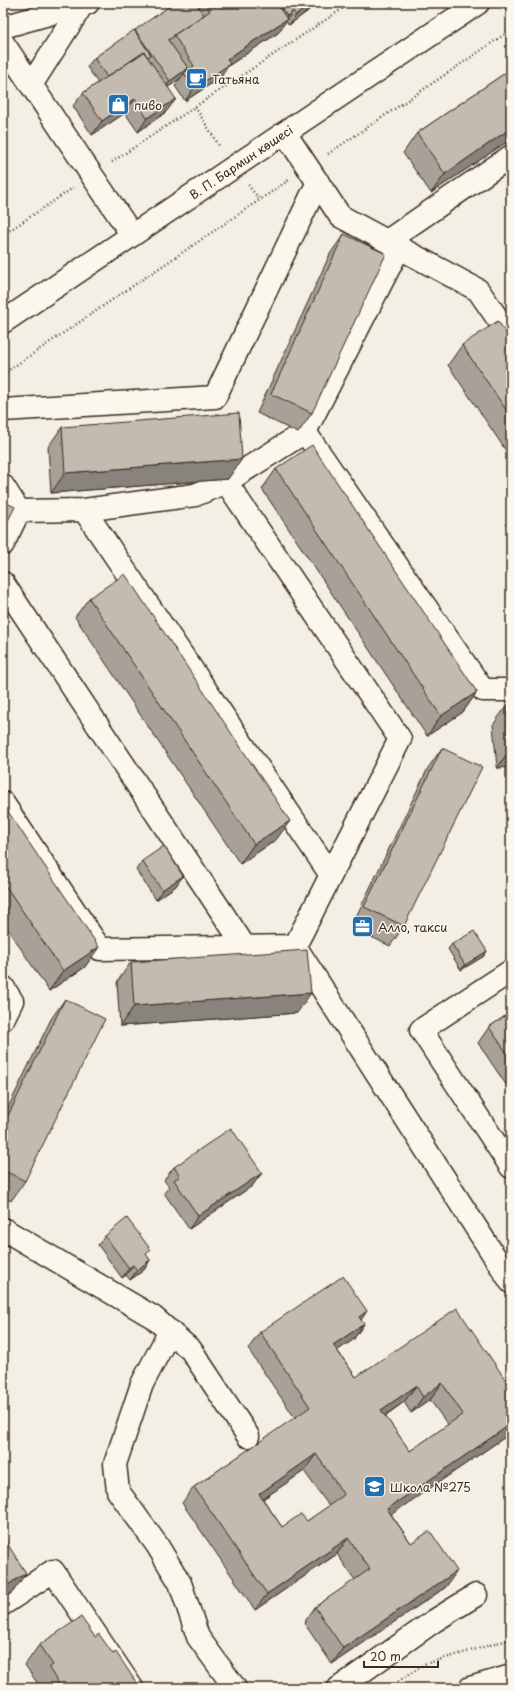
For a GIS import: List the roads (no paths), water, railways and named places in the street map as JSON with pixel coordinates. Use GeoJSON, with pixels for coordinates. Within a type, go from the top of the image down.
{"type":"FeatureCollection","features":[{"type":"Feature","properties":{"kind":"street"},"geometry":{"type":"LineString","coordinates":[[3,27],[85,4]]}},
{"type":"Feature","properties":{"kind":"street"},"geometry":{"type":"LineString","coordinates":[[31,85],[85,4]]}},
{"type":"Feature","properties":{"kind":"street","name":"В. П. Бармин көшесі"},"geometry":{"type":"LineString","coordinates":[[3,322],[476,4]]}},
{"type":"Feature","properties":{"kind":"street"},"geometry":{"type":"LineString","coordinates":[[3,43],[132,235]]}},
{"type":"Feature","properties":{"kind":"street"},"geometry":{"type":"LineString","coordinates":[[285,133],[340,216],[478,290],[511,338]]}},
{"type":"Feature","properties":{"kind":"street"},"geometry":{"type":"LineString","coordinates":[[19,511],[84,510],[195,495],[226,482],[305,432],[393,244],[511,156]]}},
{"type":"Feature","properties":{"kind":"street"},"geometry":{"type":"LineString","coordinates":[[3,410],[215,397],[313,175]]}},
{"type":"Feature","properties":{"kind":"street"},"geometry":{"type":"LineString","coordinates":[[305,432],[483,690],[511,690]]}},
{"type":"Feature","properties":{"kind":"street"},"geometry":{"type":"LineString","coordinates":[[226,482],[400,739],[295,946]]}},
{"type":"Feature","properties":{"kind":"street"},"geometry":{"type":"LineString","coordinates":[[3,486],[19,511]]}},
{"type":"Feature","properties":{"kind":"street"},"geometry":{"type":"LineString","coordinates":[[84,510],[331,875]]}},
{"type":"Feature","properties":{"kind":"street"},"geometry":{"type":"LineString","coordinates":[[3,544],[19,511]]}},
{"type":"Feature","properties":{"kind":"street"},"geometry":{"type":"LineString","coordinates":[[3,583],[245,947]]}},
{"type":"Feature","properties":{"kind":"street"},"geometry":{"type":"LineString","coordinates":[[3,803],[100,949],[295,946]]}},
{"type":"Feature","properties":{"kind":"street"},"geometry":{"type":"LineString","coordinates":[[295,946],[511,1282]]}},
{"type":"Feature","properties":{"kind":"street"},"geometry":{"type":"LineString","coordinates":[[511,971],[421,1030],[511,1167]]}},
{"type":"Feature","properties":{"kind":"street"},"geometry":{"type":"LineString","coordinates":[[3,986],[12,1001],[3,1019]]}},
{"type":"Feature","properties":{"kind":"street"},"geometry":{"type":"LineString","coordinates":[[3,1229],[153,1317],[170,1331],[191,1350],[248,1436]]}},
{"type":"Feature","properties":{"kind":"street"},"geometry":{"type":"LineString","coordinates":[[170,1331],[142,1384],[115,1464],[118,1491],[157,1545],[180,1582],[198,1637],[235,1688]]}},
{"type":"Feature","properties":{"kind":"street"},"geometry":{"type":"LineString","coordinates":[[3,1604],[53,1571],[132,1688]]}},
{"type":"Feature","properties":{"kind":"street"},"geometry":{"type":"LineString","coordinates":[[339,1688],[448,1611],[476,1595]]}},
{"type":"Feature","properties":{"kind":"street"},"geometry":{"type":"LineString","coordinates":[[470,1688],[511,1676]]}},
{"type":"Feature","properties":{"kind":"place","name":"Татьяна"},"geometry":{"type":"Point","coordinates":[197,79]}},
{"type":"Feature","properties":{"kind":"place","name":"пиво"},"geometry":{"type":"Point","coordinates":[119,105]}},
{"type":"Feature","properties":{"kind":"place","name":"Алло, такси"},"geometry":{"type":"Point","coordinates":[363,927]}},
{"type":"Feature","properties":{"kind":"place","name":"Школа №275"},"geometry":{"type":"Point","coordinates":[374,1487]}}]}
